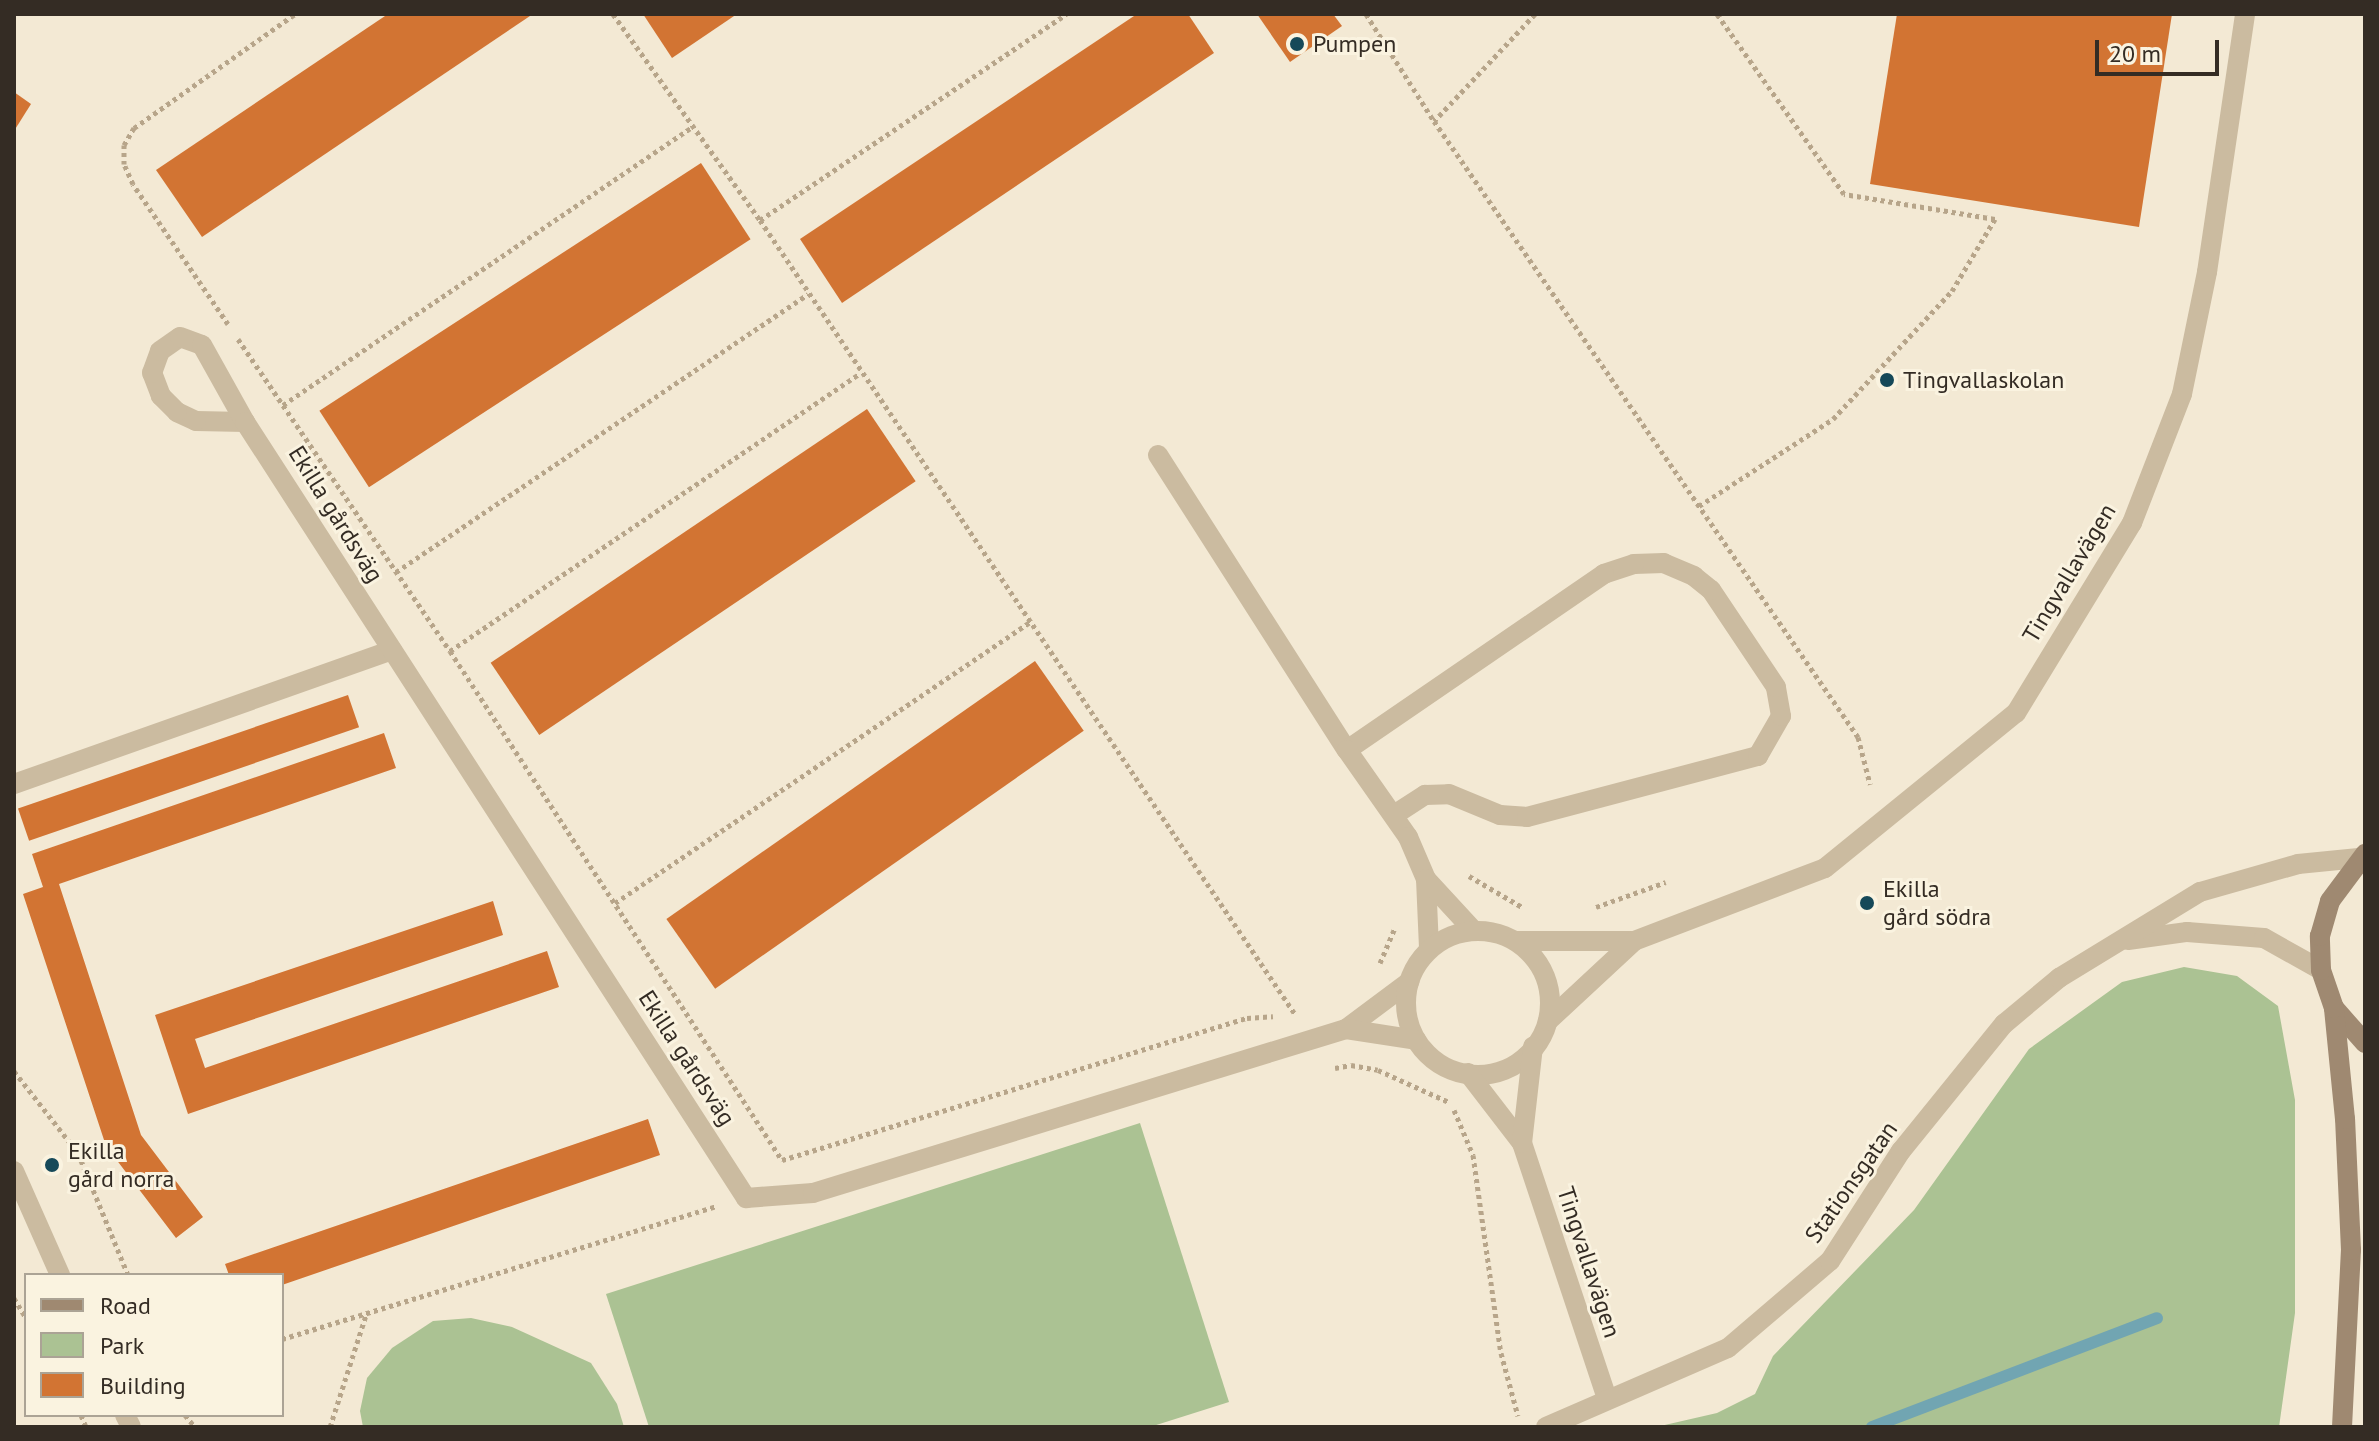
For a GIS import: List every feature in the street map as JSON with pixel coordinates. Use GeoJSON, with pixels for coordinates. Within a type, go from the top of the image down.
{"type":"FeatureCollection","features":[{"type":"Feature","properties":{"kind":"main road"},"geometry":{"type":"LineString","coordinates":[[2342,1427],[2351,1250],[2334,1008],[2321,970],[2320,936],[2330,901],[2362,856]]}},
{"type":"Feature","properties":{"kind":"main road"},"geometry":{"type":"LineString","coordinates":[[2334,1008],[2365,1043]]}},
{"type":"Feature","properties":{"kind":"street","name":"Tingvallavägen"},"geometry":{"type":"LineString","coordinates":[[1634,941],[1825,868],[2016,713],[2132,523],[2182,394],[2207,272],[2245,14]]}},
{"type":"Feature","properties":{"kind":"street","name":"Ekilla gårdsväg"},"geometry":{"type":"LineString","coordinates":[[245,422],[196,421],[177,412],[161,396],[152,373],[160,351],[180,337],[202,345],[245,422],[746,1198]]}},
{"type":"Feature","properties":{"kind":"street"},"geometry":{"type":"LineString","coordinates":[[1158,455],[1347,750],[1394,815],[1426,879],[1473,930],[1516,941],[1634,941]]}},
{"type":"Feature","properties":{"kind":"street"},"geometry":{"type":"LineString","coordinates":[[1347,750],[1604,574],[1634,564],[1664,563],[1711,590],[1776,687],[1781,716],[1758,756],[1527,817],[1500,815],[1449,794],[1425,795],[1394,815]]}},
{"type":"Feature","properties":{"kind":"street"},"geometry":{"type":"LineString","coordinates":[[14,784],[392,650]]}},
{"type":"Feature","properties":{"kind":"street","name":"Stationsgatan"},"geometry":{"type":"LineString","coordinates":[[1546,1427],[1728,1348],[1830,1261],[1901,1151],[2004,1024],[2059,978],[2200,892],[2298,864],[2362,856]]}},
{"type":"Feature","properties":{"kind":"street"},"geometry":{"type":"LineString","coordinates":[[746,1198],[813,1193],[1346,1029],[1409,982],[1429,948],[1426,879]]}},
{"type":"Feature","properties":{"kind":"street"},"geometry":{"type":"LineString","coordinates":[[1429,948],[1473,930]]}},
{"type":"Feature","properties":{"kind":"street","name":"Stationsgatan"},"geometry":{"type":"LineString","coordinates":[[2120,941],[2187,932],[2264,938],[2321,970]]}},
{"type":"Feature","properties":{"kind":"street"},"geometry":{"type":"LineString","coordinates":[[1516,941],[1545,976],[1548,1021]]}},
{"type":"Feature","properties":{"kind":"street"},"geometry":{"type":"LineString","coordinates":[[1409,982],[1406,1006],[1416,1040],[1432,1059],[1468,1073],[1504,1070],[1533,1047],[1548,1021],[1634,941]]}},
{"type":"Feature","properties":{"kind":"street"},"geometry":{"type":"LineString","coordinates":[[1346,1029],[1416,1040]]}},
{"type":"Feature","properties":{"kind":"street"},"geometry":{"type":"LineString","coordinates":[[1522,1143],[1533,1047]]}},
{"type":"Feature","properties":{"kind":"street"},"geometry":{"type":"LineString","coordinates":[[1468,1073],[1522,1143]]}},
{"type":"Feature","properties":{"kind":"street","name":"Tingvallavägen"},"geometry":{"type":"LineString","coordinates":[[1522,1143],[1607,1398]]}},
{"type":"Feature","properties":{"kind":"street"},"geometry":{"type":"LineString","coordinates":[[14,1171],[59,1273]]}},
{"type":"Feature","properties":{"kind":"path"},"geometry":{"type":"LineString","coordinates":[[295,14],[134,128],[124,145],[124,164],[133,184],[450,651],[782,1160],[1247,1018],[1295,1014],[859,374],[760,220],[613,14]]}},
{"type":"Feature","properties":{"kind":"path"},"geometry":{"type":"LineString","coordinates":[[760,220],[1066,14]]}},
{"type":"Feature","properties":{"kind":"path"},"geometry":{"type":"LineString","coordinates":[[1366,14],[1434,121],[1858,737],[1870,784]]}},
{"type":"Feature","properties":{"kind":"path"},"geometry":{"type":"LineString","coordinates":[[1434,121],[1535,14]]}},
{"type":"Feature","properties":{"kind":"path"},"geometry":{"type":"LineString","coordinates":[[1699,506],[1833,419],[1952,291],[1995,219],[1844,194],[1717,14]]}},
{"type":"Feature","properties":{"kind":"path"},"geometry":{"type":"LineString","coordinates":[[283,405],[693,126]]}},
{"type":"Feature","properties":{"kind":"path"},"geometry":{"type":"LineString","coordinates":[[396,572],[808,294]]}},
{"type":"Feature","properties":{"kind":"path"},"geometry":{"type":"LineString","coordinates":[[450,651],[859,374]]}},
{"type":"Feature","properties":{"kind":"path"},"geometry":{"type":"LineString","coordinates":[[615,903],[1030,622]]}},
{"type":"Feature","properties":{"kind":"path"},"geometry":{"type":"LineString","coordinates":[[14,1071],[78,1153],[127,1273]]}},
{"type":"Feature","properties":{"kind":"path"},"geometry":{"type":"LineString","coordinates":[[284,1338],[746,1198]]}},
{"type":"Feature","properties":{"kind":"path"},"geometry":{"type":"LineString","coordinates":[[330,1427],[366,1314]]}},
{"type":"Feature","properties":{"kind":"green space"},"geometry":{"type":"Polygon","coordinates":[[[2184,967],[2237,976],[2278,1006],[2295,1100],[2295,1313],[2279,1427],[1656,1427],[1717,1413],[1755,1394],[1773,1356],[1914,1210],[2029,1049],[2122,982],[2184,967]]]}},
{"type":"Feature","properties":{"kind":"green space"},"geometry":{"type":"Polygon","coordinates":[[[1140,1123],[1229,1402],[1150,1427],[649,1427],[606,1294],[1140,1123]]]}},
{"type":"Feature","properties":{"kind":"green space"},"geometry":{"type":"Polygon","coordinates":[[[471,1318],[512,1327],[591,1363],[617,1404],[624,1427],[363,1427],[360,1411],[367,1378],[392,1348],[433,1321],[471,1318]]]}},
{"type":"Feature","properties":{"kind":"building"},"geometry":{"type":"Polygon","coordinates":[[[388,14],[533,14],[202,237],[156,170],[388,14]]]}},
{"type":"Feature","properties":{"kind":"building"},"geometry":{"type":"Polygon","coordinates":[[[643,14],[737,14],[672,58],[643,14]]]}},
{"type":"Feature","properties":{"kind":"building"},"geometry":{"type":"Polygon","coordinates":[[[1137,14],[1188,14],[1214,53],[842,303],[800,239],[1137,14]]]}},
{"type":"Feature","properties":{"kind":"building","name":"Pumpen"},"geometry":{"type":"Polygon","coordinates":[[[1257,14],[1333,14],[1342,26],[1290,62],[1257,14]]]}},
{"type":"Feature","properties":{"kind":"building"},"geometry":{"type":"Polygon","coordinates":[[[1897,14],[2172,14],[2139,227],[1870,184],[1897,14]]]}},
{"type":"Feature","properties":{"kind":"building"},"geometry":{"type":"Polygon","coordinates":[[[14,92],[31,104],[14,131],[14,92]]]}},
{"type":"Feature","properties":{"kind":"building"},"geometry":{"type":"Polygon","coordinates":[[[701,163],[751,239],[369,487],[319,411],[701,163]]]}},
{"type":"Feature","properties":{"kind":"building"},"geometry":{"type":"Polygon","coordinates":[[[867,409],[916,481],[539,735],[491,663],[867,409]]]}},
{"type":"Feature","properties":{"kind":"building"},"geometry":{"type":"Polygon","coordinates":[[[1035,661],[1084,731],[715,989],[666,919],[1035,661]]]}},
{"type":"Feature","properties":{"kind":"building"},"geometry":{"type":"Polygon","coordinates":[[[348,695],[359,727],[29,841],[18,809],[348,695]]]}},
{"type":"Feature","properties":{"kind":"building"},"geometry":{"type":"Polygon","coordinates":[[[384,733],[396,768],[59,884],[141,1135],[203,1217],[176,1238],[106,1146],[23,894],[43,887],[32,854],[384,733]]]}},
{"type":"Feature","properties":{"kind":"building"},"geometry":{"type":"Polygon","coordinates":[[[493,901],[503,935],[195,1039],[205,1068],[547,951],[559,987],[188,1114],[155,1015],[493,901]]]}},
{"type":"Feature","properties":{"kind":"building"},"geometry":{"type":"Polygon","coordinates":[[[648,1119],[660,1155],[284,1284],[284,1273],[228,1273],[225,1264],[648,1119]]]}},
{"type":"Feature","properties":{"kind":"waterway"},"geometry":{"type":"LineString","coordinates":[[1872,1427],[2157,1318]]}},
{"type":"Feature","properties":{"kind":"place","name":"Pumpen"},"geometry":{"type":"Point","coordinates":[1297,44]}},
{"type":"Feature","properties":{"kind":"place","name":"Tingvallaskolan"},"geometry":{"type":"Point","coordinates":[1887,380]}},
{"type":"Feature","properties":{"kind":"place","name":"Ekilla gård södra"},"geometry":{"type":"Point","coordinates":[1867,903]}},
{"type":"Feature","properties":{"kind":"place","name":"Ekilla gård norra"},"geometry":{"type":"Point","coordinates":[52,1165]}}]}
